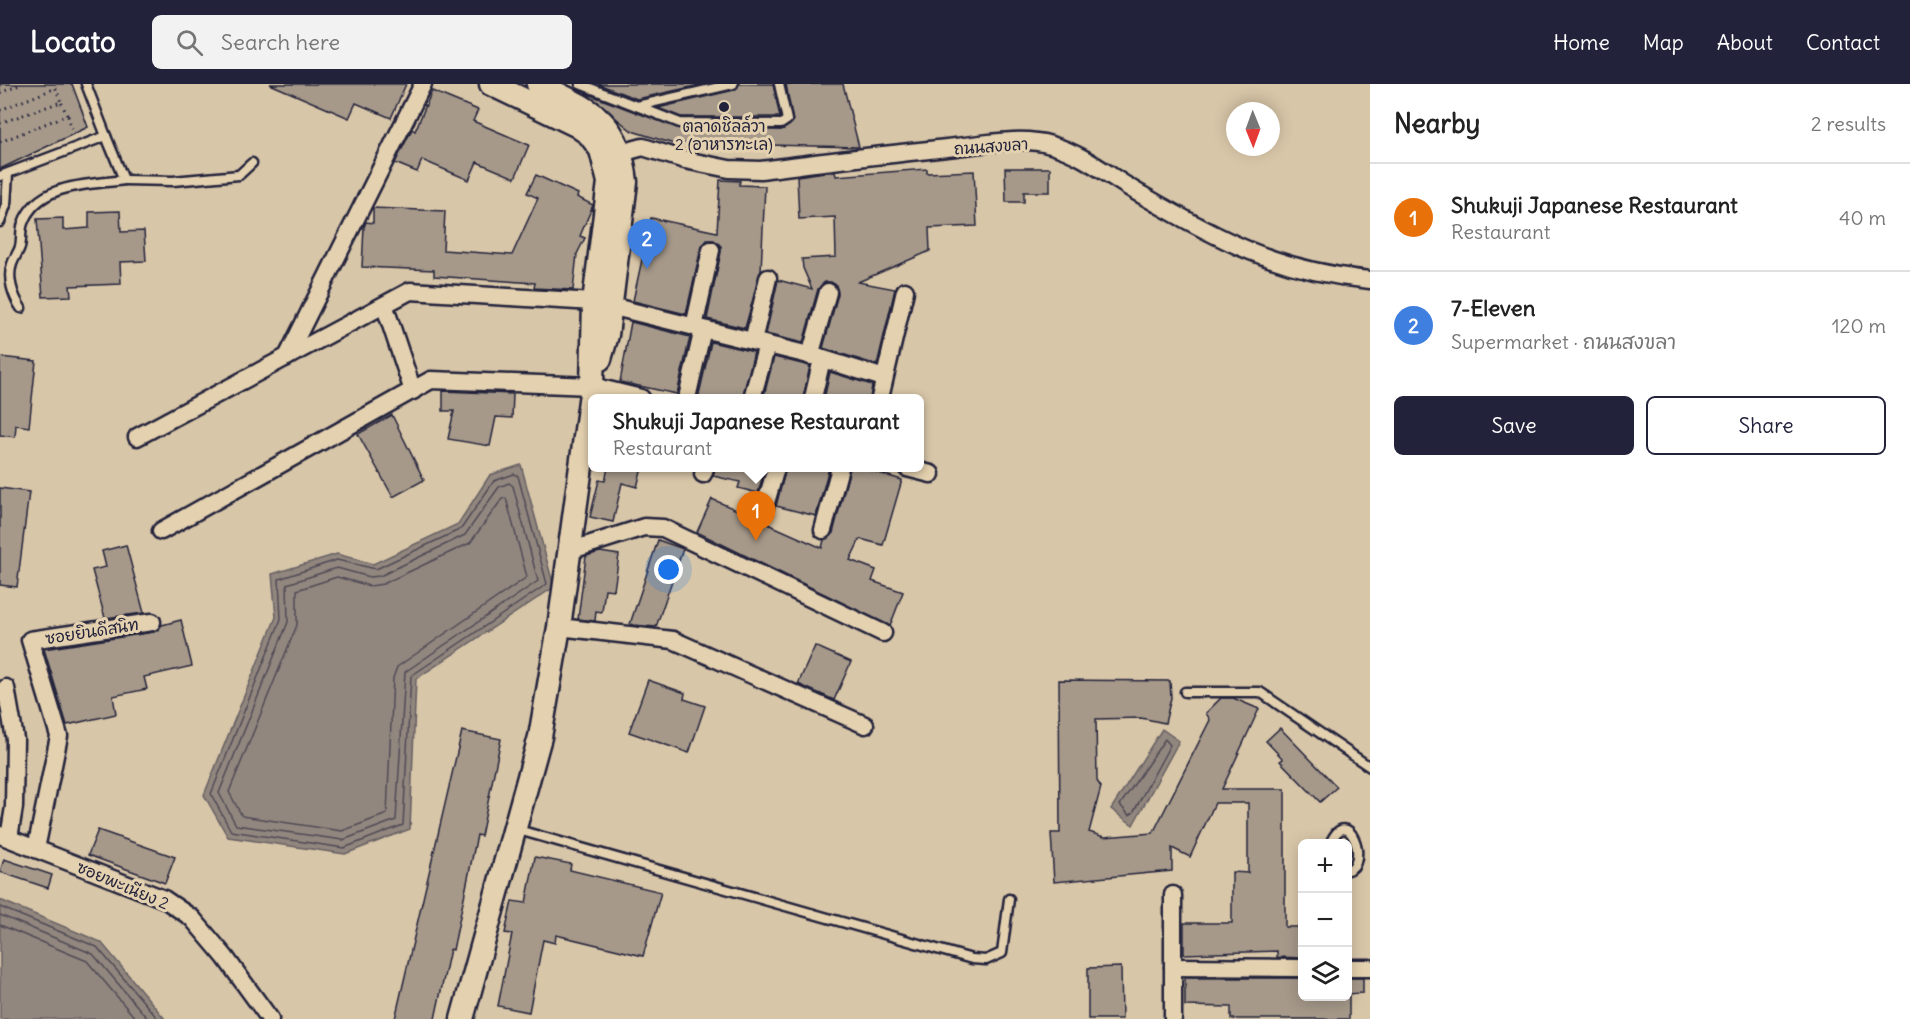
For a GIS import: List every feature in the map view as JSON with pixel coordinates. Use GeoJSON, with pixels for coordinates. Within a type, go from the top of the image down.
{"type":"FeatureCollection","features":[{"type":"Feature","properties":{"kind":"street"},"geometry":{"type":"LineString","coordinates":[[287,357],[423,84]]}},
{"type":"Feature","properties":{"kind":"street"},"geometry":{"type":"LineString","coordinates":[[491,84],[576,125],[589,134],[601,150],[609,182],[602,304],[591,394]]}},
{"type":"Feature","properties":{"kind":"street"},"geometry":{"type":"LineString","coordinates":[[538,84],[561,89],[590,110],[606,125],[618,142],[626,182],[602,304]]}},
{"type":"Feature","properties":{"kind":"street","name":"ถนนสงขลา"},"geometry":{"type":"LineString","coordinates":[[621,153],[643,147],[685,160],[729,169],[761,170],[977,145],[1027,142],[1048,144],[1074,153],[1130,189],[1227,243],[1277,263],[1336,276],[1370,280]]}},
{"type":"Feature","properties":{"kind":"street"},"geometry":{"type":"LineString","coordinates":[[688,394],[711,250]]}},
{"type":"Feature","properties":{"kind":"street"},"geometry":{"type":"LineString","coordinates":[[753,394],[768,278]]}},
{"type":"Feature","properties":{"kind":"street"},"geometry":{"type":"LineString","coordinates":[[137,437],[385,307],[410,291],[602,304],[760,343],[884,378]]}},
{"type":"Feature","properties":{"kind":"street"},"geometry":{"type":"LineString","coordinates":[[813,394],[816,358],[828,291]]}},
{"type":"Feature","properties":{"kind":"street"},"geometry":{"type":"LineString","coordinates":[[881,394],[906,291]]}},
{"type":"Feature","properties":{"kind":"street"},"geometry":{"type":"LineString","coordinates":[[385,307],[413,391]]}},
{"type":"Feature","properties":{"kind":"street"},"geometry":{"type":"LineString","coordinates":[[161,531],[431,380],[592,386],[622,394]]}},
{"type":"Feature","properties":{"kind":"street"},"geometry":{"type":"LineString","coordinates":[[462,1019],[540,737],[559,627],[588,415]]}},
{"type":"Feature","properties":{"kind":"street"},"geometry":{"type":"LineString","coordinates":[[765,506],[775,472]]}},
{"type":"Feature","properties":{"kind":"street"},"geometry":{"type":"LineString","coordinates":[[824,530],[839,472]]}},
{"type":"Feature","properties":{"kind":"street"},"geometry":{"type":"LineString","coordinates":[[923,472],[931,474]]}},
{"type":"Feature","properties":{"kind":"street"},"geometry":{"type":"LineString","coordinates":[[569,551],[644,527],[663,528],[883,633]]}},
{"type":"Feature","properties":{"kind":"street","name":"ซอยยินดีสนิท"},"geometry":{"type":"LineString","coordinates":[[36,849],[59,736],[30,640],[152,622]]}},
{"type":"Feature","properties":{"kind":"street"},"geometry":{"type":"LineString","coordinates":[[559,627],[673,640],[865,725]]}},
{"type":"Feature","properties":{"kind":"street"},"geometry":{"type":"LineString","coordinates":[[4,837],[14,807],[15,739],[6,688]]}},
{"type":"Feature","properties":{"kind":"street","name":"ซอยพะเนียง 2"},"geometry":{"type":"LineString","coordinates":[[4,837],[164,899],[192,918],[225,957],[270,1019]]}},
{"type":"Feature","properties":{"kind":"street"},"geometry":{"type":"LineString","coordinates":[[1173,895],[1173,1019]]}},
{"type":"Feature","properties":{"kind":"street"},"geometry":{"type":"LineString","coordinates":[[1173,967],[1298,968]]}},
{"type":"Feature","properties":{"kind":"street"},"geometry":{"type":"LineString","coordinates":[[1352,968],[1370,968]]}},
{"type":"Feature","properties":{"kind":"lane"},"geometry":{"type":"LineString","coordinates":[[86,84],[124,180]]}},
{"type":"Feature","properties":{"kind":"lane"},"geometry":{"type":"LineString","coordinates":[[580,84],[680,123],[782,124],[787,120],[779,84]]}},
{"type":"Feature","properties":{"kind":"lane"},"geometry":{"type":"LineString","coordinates":[[636,107],[733,84]]}},
{"type":"Feature","properties":{"kind":"lane"},"geometry":{"type":"LineString","coordinates":[[0,222],[6,205],[4,175],[106,136]]}},
{"type":"Feature","properties":{"kind":"lane"},"geometry":{"type":"LineString","coordinates":[[21,308],[12,294],[11,267],[20,248],[22,225],[33,204],[46,194],[67,188],[124,180],[173,181],[239,175],[252,163]]}},
{"type":"Feature","properties":{"kind":"lane"},"geometry":{"type":"LineString","coordinates":[[1185,692],[1260,692],[1370,767]]}},
{"type":"Feature","properties":{"kind":"lane"},"geometry":{"type":"LineString","coordinates":[[515,829],[972,959],[986,960],[1002,953],[1009,899]]}},
{"type":"Feature","properties":{"kind":"lane"},"geometry":{"type":"LineString","coordinates":[[1332,839],[1344,830],[1357,831],[1367,840]]}},
{"type":"Feature","properties":{"kind":"lane"},"geometry":{"type":"LineString","coordinates":[[1352,870],[1357,869],[1365,862]]}},
{"type":"Feature","properties":{"kind":"path"},"geometry":{"type":"LineString","coordinates":[[0,93],[22,84]]}},
{"type":"Feature","properties":{"kind":"path"},"geometry":{"type":"LineString","coordinates":[[0,110],[55,86],[78,146]]}},
{"type":"Feature","properties":{"kind":"path"},"geometry":{"type":"LineString","coordinates":[[0,123],[62,102]]}},
{"type":"Feature","properties":{"kind":"path"},"geometry":{"type":"LineString","coordinates":[[0,142],[67,115]]}},
{"type":"Feature","properties":{"kind":"water"},"geometry":{"type":"Polygon","coordinates":[[[521,465],[554,587],[416,679],[410,829],[345,854],[228,837],[204,795],[276,617],[272,574],[337,554],[373,564],[458,524],[490,475],[521,465]]]}},
{"type":"Feature","properties":{"kind":"water"},"geometry":{"type":"Polygon","coordinates":[[[1162,729],[1179,741],[1133,825],[1111,809],[1162,729]]]}},
{"type":"Feature","properties":{"kind":"water"},"geometry":{"type":"Polygon","coordinates":[[[0,900],[101,942],[165,1019],[0,1019],[0,900]]]}},
{"type":"Feature","properties":{"kind":"building"},"geometry":{"type":"Polygon","coordinates":[[[0,84],[72,84],[88,127],[0,169],[0,84]]]}},
{"type":"Feature","properties":{"kind":"building"},"geometry":{"type":"Polygon","coordinates":[[[270,84],[406,84],[391,118],[356,103],[349,118],[270,84]]]}},
{"type":"Feature","properties":{"kind":"building"},"geometry":{"type":"Polygon","coordinates":[[[598,84],[704,84],[637,99],[598,84]]]}},
{"type":"Feature","properties":{"kind":"building"},"geometry":{"type":"Polygon","coordinates":[[[739,84],[773,84],[780,117],[681,117],[658,108],[734,90],[739,84]]]}},
{"type":"Feature","properties":{"kind":"building"},"geometry":{"type":"Polygon","coordinates":[[[786,84],[843,84],[859,147],[671,143],[632,131],[585,93],[680,129],[781,130],[793,122],[786,84]]]}},
{"type":"Feature","properties":{"kind":"building"},"geometry":{"type":"Polygon","coordinates":[[[432,91],[478,110],[473,121],[529,145],[515,178],[477,162],[469,180],[422,160],[417,172],[395,163],[412,129],[415,131],[432,91]]]}},
{"type":"Feature","properties":{"kind":"building"},"geometry":{"type":"Polygon","coordinates":[[[1005,168],[1050,168],[1050,192],[1024,192],[1024,202],[1006,202],[1005,168]]]}},
{"type":"Feature","properties":{"kind":"building"},"geometry":{"type":"Polygon","coordinates":[[[927,169],[927,173],[974,171],[977,226],[929,228],[930,251],[858,282],[895,289],[877,365],[823,348],[838,294],[836,285],[831,282],[825,282],[818,289],[803,343],[766,334],[778,280],[812,289],[803,268],[802,259],[836,257],[835,217],[799,219],[797,176],[825,172],[835,172],[836,176],[927,169]]]}},
{"type":"Feature","properties":{"kind":"building"},"geometry":{"type":"Polygon","coordinates":[[[536,175],[578,194],[577,197],[593,205],[580,236],[585,238],[577,254],[573,290],[534,288],[535,283],[434,276],[434,270],[362,267],[364,227],[366,222],[373,223],[373,208],[445,211],[443,250],[512,255],[538,198],[527,193],[536,175]]]}},
{"type":"Feature","properties":{"kind":"building"},"geometry":{"type":"Polygon","coordinates":[[[720,180],[740,181],[739,185],[765,186],[761,271],[745,328],[707,319],[721,252],[721,246],[714,240],[707,240],[701,248],[686,314],[633,301],[651,218],[717,232],[720,180]]]}},
{"type":"Feature","properties":{"kind":"building"},"geometry":{"type":"Polygon","coordinates":[[[120,211],[121,232],[144,231],[146,261],[120,262],[121,284],[70,286],[71,296],[43,297],[37,219],[63,218],[63,230],[89,228],[89,212],[120,211]]]}},
{"type":"Feature","properties":{"kind":"building"},"geometry":{"type":"Polygon","coordinates":[[[631,322],[690,337],[677,394],[620,382],[631,322]]]}},
{"type":"Feature","properties":{"kind":"building"},"geometry":{"type":"Polygon","coordinates":[[[711,342],[754,352],[743,394],[699,394],[711,342]]]}},
{"type":"Feature","properties":{"kind":"building"},"geometry":{"type":"Polygon","coordinates":[[[0,357],[36,361],[29,427],[16,425],[15,437],[0,435],[0,357]]]}},
{"type":"Feature","properties":{"kind":"building"},"geometry":{"type":"Polygon","coordinates":[[[774,357],[810,366],[804,394],[764,394],[774,357]]]}},
{"type":"Feature","properties":{"kind":"building"},"geometry":{"type":"Polygon","coordinates":[[[830,372],[872,385],[871,394],[825,394],[830,372]]]}},
{"type":"Feature","properties":{"kind":"building"},"geometry":{"type":"Polygon","coordinates":[[[443,391],[513,394],[512,418],[496,417],[490,446],[448,439],[454,411],[443,411],[443,391]]]}},
{"type":"Feature","properties":{"kind":"building"},"geometry":{"type":"Polygon","coordinates":[[[392,415],[424,480],[393,497],[358,434],[392,415]]]}},
{"type":"Feature","properties":{"kind":"building"},"geometry":{"type":"Polygon","coordinates":[[[607,472],[641,472],[637,487],[622,483],[613,522],[590,517],[599,480],[605,481],[607,472]]]}},
{"type":"Feature","properties":{"kind":"building"},"geometry":{"type":"Polygon","coordinates":[[[714,472],[764,472],[758,493],[738,488],[740,482],[713,476],[714,472]]]}},
{"type":"Feature","properties":{"kind":"building"},"geometry":{"type":"Polygon","coordinates":[[[785,472],[828,472],[816,516],[776,506],[785,472]]]}},
{"type":"Feature","properties":{"kind":"building"},"geometry":{"type":"Polygon","coordinates":[[[849,472],[876,472],[902,480],[883,545],[860,539],[850,560],[876,570],[872,581],[903,592],[890,626],[697,532],[712,499],[822,548],[824,540],[833,533],[849,472]]]}},
{"type":"Feature","properties":{"kind":"building"},"geometry":{"type":"Polygon","coordinates":[[[0,488],[29,492],[17,587],[0,585],[0,488]]]}},
{"type":"Feature","properties":{"kind":"building"},"geometry":{"type":"Polygon","coordinates":[[[658,540],[683,549],[656,627],[630,624],[658,540]]]}},
{"type":"Feature","properties":{"kind":"building"},"geometry":{"type":"Polygon","coordinates":[[[126,545],[144,613],[105,618],[92,570],[106,567],[102,551],[126,545]]]}},
{"type":"Feature","properties":{"kind":"building"},"geometry":{"type":"Polygon","coordinates":[[[600,552],[619,555],[614,590],[605,589],[602,612],[596,611],[595,621],[578,619],[586,556],[600,552]]]}},
{"type":"Feature","properties":{"kind":"building"},"geometry":{"type":"Polygon","coordinates":[[[181,620],[192,666],[144,677],[147,689],[113,696],[116,714],[67,725],[44,649],[154,632],[162,625],[181,620]]]}},
{"type":"Feature","properties":{"kind":"building"},"geometry":{"type":"Polygon","coordinates":[[[815,646],[851,662],[834,700],[798,684],[815,646]]]}},
{"type":"Feature","properties":{"kind":"building"},"geometry":{"type":"Polygon","coordinates":[[[648,680],[685,693],[684,699],[705,706],[689,753],[629,732],[648,680]]]}},
{"type":"Feature","properties":{"kind":"building"},"geometry":{"type":"Polygon","coordinates":[[[1059,680],[1170,681],[1171,698],[1165,723],[1141,718],[1096,719],[1097,781],[1101,787],[1089,832],[1104,837],[1153,833],[1210,720],[1206,713],[1221,698],[1233,698],[1259,709],[1222,789],[1285,789],[1285,927],[1298,927],[1298,958],[1277,957],[1277,951],[1184,954],[1184,923],[1232,923],[1232,872],[1248,873],[1248,803],[1215,803],[1190,857],[1172,848],[1172,871],[1054,882],[1051,833],[1060,833],[1059,680]]]}},
{"type":"Feature","properties":{"kind":"building"},"geometry":{"type":"Polygon","coordinates":[[[1280,728],[1337,787],[1320,802],[1280,761],[1283,759],[1266,741],[1280,728]]]}},
{"type":"Feature","properties":{"kind":"building"},"geometry":{"type":"Polygon","coordinates":[[[462,731],[501,739],[481,836],[477,835],[453,950],[450,949],[435,1019],[395,1019],[462,731]]]}},
{"type":"Feature","properties":{"kind":"building"},"geometry":{"type":"Polygon","coordinates":[[[98,830],[175,857],[165,883],[88,855],[98,830]]]}},
{"type":"Feature","properties":{"kind":"building"},"geometry":{"type":"Polygon","coordinates":[[[535,857],[571,864],[570,870],[661,892],[643,956],[556,935],[555,943],[543,940],[529,1012],[498,1006],[512,934],[505,933],[512,901],[526,903],[535,857]]]}},
{"type":"Feature","properties":{"kind":"building"},"geometry":{"type":"Polygon","coordinates":[[[4,859],[52,875],[48,888],[0,872],[4,859]]]}},
{"type":"Feature","properties":{"kind":"building"},"geometry":{"type":"Polygon","coordinates":[[[1121,967],[1122,1019],[1088,1019],[1088,968],[1121,967]]]}},
{"type":"Feature","properties":{"kind":"building"},"geometry":{"type":"Polygon","coordinates":[[[1185,978],[1298,978],[1298,1001],[1349,1001],[1349,1019],[1231,1019],[1231,1007],[1185,1006],[1185,978]]]}},
{"type":"Feature","properties":{"kind":"building"},"geometry":{"type":"Polygon","coordinates":[[[1352,978],[1363,978],[1363,993],[1352,994],[1352,978]]]}},
{"type":"Feature","properties":{"kind":"place","name":"ตลาดชิลล์วา 2 (อาหารทะเล)"},"geometry":{"type":"Point","coordinates":[724,107]}},
{"type":"Feature","properties":{"kind":"place","name":"7-Eleven"},"geometry":{"type":"Point","coordinates":[647,269]}},
{"type":"Feature","properties":{"kind":"place","name":"Shukuji Japanese Restaurant"},"geometry":{"type":"Point","coordinates":[756,541]}}]}
